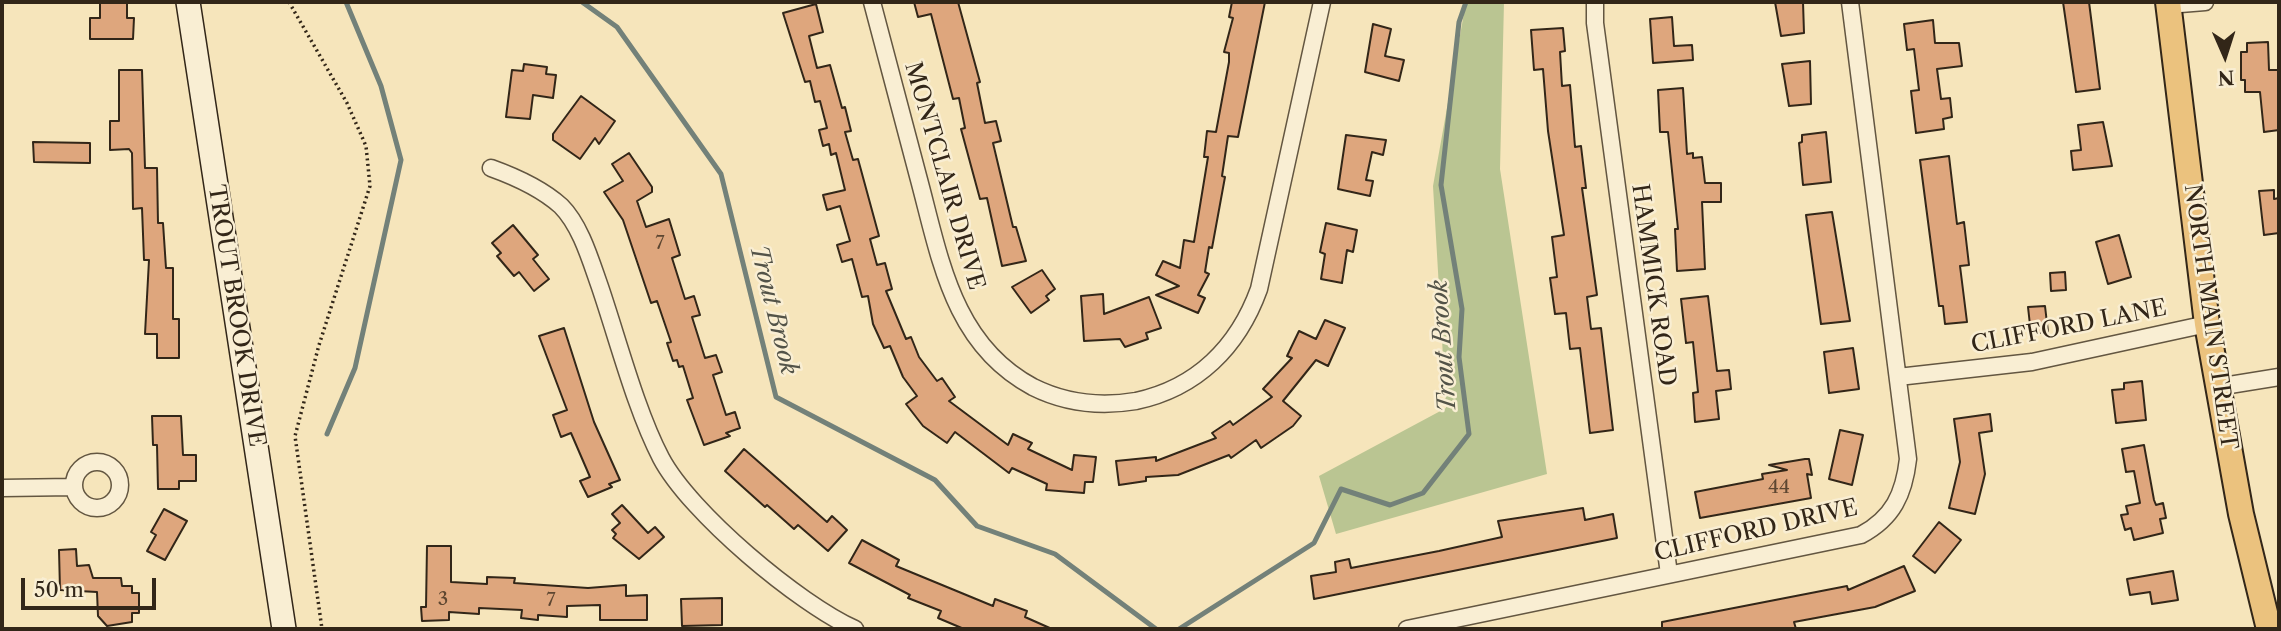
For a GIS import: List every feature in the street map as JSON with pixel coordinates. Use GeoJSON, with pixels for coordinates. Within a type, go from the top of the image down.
{"type":"FeatureCollection","features":[{"type":"Feature","properties":{"kind":"main road","name":"TROUT BROOK DRIVE"},"geometry":{"type":"LineString","coordinates":[[188,2],[284,629]]}},
{"type":"Feature","properties":{"kind":"main road","name":"NORTH MAIN STREET"},"geometry":{"type":"LineString","coordinates":[[2168,4],[2217,387],[2241,514],[2269,629]]}},
{"type":"Feature","properties":{"kind":"street","name":"MONTCLAIR DRIVE"},"geometry":{"type":"LineString","coordinates":[[872,2],[947,281],[968,328],[1001,365],[1028,384],[1052,396],[1091,404],[1137,400],[1181,386],[1211,365],[1246,320],[1259,289],[1322,2]]}},
{"type":"Feature","properties":{"kind":"street","name":"HAMMICK ROAD"},"geometry":{"type":"LineString","coordinates":[[1595,2],[1597,37],[1669,574]]}},
{"type":"Feature","properties":{"kind":"street","name":"CLIFFORD DRIVE"},"geometry":{"type":"LineString","coordinates":[[1406,629],[1861,535],[1880,524],[1896,505],[1905,485],[1908,459],[1850,2]]}},
{"type":"Feature","properties":{"kind":"street"},"geometry":{"type":"LineString","coordinates":[[2168,4],[2205,2]]}},
{"type":"Feature","properties":{"kind":"street"},"geometry":{"type":"LineString","coordinates":[[491,168],[537,189],[562,207],[571,220],[592,263],[653,439],[673,478],[745,551],[835,626],[855,629]]}},
{"type":"Feature","properties":{"kind":"street","name":"CLIFFORD LANE"},"geometry":{"type":"LineString","coordinates":[[1898,377],[2032,362],[2207,324]]}},
{"type":"Feature","properties":{"kind":"street"},"geometry":{"type":"LineString","coordinates":[[2217,387],[2279,377]]}},
{"type":"Feature","properties":{"kind":"street"},"geometry":{"type":"LineString","coordinates":[[2,488],[73,487]]}},
{"type":"Feature","properties":{"kind":"path"},"geometry":{"type":"LineString","coordinates":[[289,2],[347,103],[366,146],[370,186],[319,345],[295,436],[321,629]]}},
{"type":"Feature","properties":{"kind":"green space"},"geometry":{"type":"Polygon","coordinates":[[[1466,2],[1504,2],[1500,169],[1547,474],[1336,534],[1319,476],[1446,408],[1433,186],[1466,2]]]}},
{"type":"Feature","properties":{"kind":"building"},"geometry":{"type":"Polygon","coordinates":[[[100,2],[127,2],[127,18],[134,18],[133,39],[90,39],[90,18],[100,18],[100,2]]]}},
{"type":"Feature","properties":{"kind":"building"},"geometry":{"type":"Polygon","coordinates":[[[914,2],[958,2],[980,82],[977,83],[985,123],[996,121],[1001,141],[993,143],[1013,227],[1016,227],[1026,261],[1002,266],[987,198],[980,199],[961,129],[965,128],[959,98],[953,99],[931,14],[918,17],[914,2]]]}},
{"type":"Feature","properties":{"kind":"building"},"geometry":{"type":"Polygon","coordinates":[[[1232,2],[1265,2],[1238,137],[1228,136],[1222,176],[1225,177],[1205,272],[1209,274],[1198,295],[1205,298],[1198,313],[1156,295],[1179,286],[1156,275],[1163,261],[1180,268],[1184,240],[1194,242],[1208,157],[1204,157],[1207,131],[1216,132],[1229,62],[1229,53],[1224,52],[1233,18],[1229,17],[1232,2]]]}},
{"type":"Feature","properties":{"kind":"building"},"geometry":{"type":"Polygon","coordinates":[[[1775,2],[1803,2],[1804,33],[1781,36],[1775,2]]]}},
{"type":"Feature","properties":{"kind":"building"},"geometry":{"type":"Polygon","coordinates":[[[2063,2],[2089,2],[2100,89],[2076,92],[2063,2]]]}},
{"type":"Feature","properties":{"kind":"building"},"geometry":{"type":"Polygon","coordinates":[[[816,4],[823,32],[809,36],[817,68],[830,65],[842,108],[845,107],[851,131],[845,132],[853,160],[858,159],[879,236],[870,239],[877,265],[885,263],[892,289],[886,291],[906,339],[911,337],[919,357],[937,381],[942,378],[955,397],[949,401],[1008,445],[1013,434],[1032,443],[1028,449],[1072,470],[1074,455],[1096,457],[1093,482],[1085,482],[1084,493],[1046,490],[1047,484],[1012,468],[1009,473],[955,432],[947,443],[923,426],[906,404],[917,396],[903,377],[890,346],[884,348],[873,324],[868,296],[862,297],[852,259],[842,262],[837,245],[850,241],[840,206],[827,210],[823,195],[845,190],[836,153],[831,155],[829,144],[823,146],[819,130],[827,128],[820,101],[815,102],[810,81],[805,82],[783,13],[816,4]]]}},
{"type":"Feature","properties":{"kind":"building"},"geometry":{"type":"Polygon","coordinates":[[[1672,17],[1674,46],[1692,45],[1693,60],[1653,63],[1650,19],[1672,17]]]}},
{"type":"Feature","properties":{"kind":"building"},"geometry":{"type":"Polygon","coordinates":[[[1933,20],[1935,43],[1959,43],[1962,66],[1937,69],[1941,99],[1950,98],[1952,117],[1943,119],[1944,129],[1916,133],[1911,91],[1919,90],[1914,49],[1907,50],[1904,24],[1933,20]]]}},
{"type":"Feature","properties":{"kind":"building"},"geometry":{"type":"Polygon","coordinates":[[[1373,24],[1391,29],[1385,56],[1404,60],[1399,81],[1365,72],[1373,24]]]}},
{"type":"Feature","properties":{"kind":"building"},"geometry":{"type":"Polygon","coordinates":[[[1563,28],[1565,51],[1560,52],[1562,86],[1570,85],[1575,147],[1581,146],[1586,188],[1582,188],[1597,295],[1587,297],[1591,329],[1601,328],[1613,430],[1590,433],[1580,348],[1570,349],[1566,313],[1555,314],[1550,278],[1557,277],[1552,237],[1564,235],[1548,131],[1543,69],[1534,70],[1531,30],[1563,28]]]}},
{"type":"Feature","properties":{"kind":"building"},"geometry":{"type":"Polygon","coordinates":[[[2268,42],[2269,70],[2279,70],[2279,130],[2264,132],[2260,92],[2245,92],[2245,80],[2241,80],[2241,52],[2247,52],[2247,43],[2268,42]]]}},
{"type":"Feature","properties":{"kind":"building"},"geometry":{"type":"Polygon","coordinates":[[[1810,61],[1811,104],[1789,106],[1782,64],[1810,61]]]}},
{"type":"Feature","properties":{"kind":"building"},"geometry":{"type":"Polygon","coordinates":[[[524,64],[547,67],[546,74],[556,75],[553,98],[533,95],[530,119],[506,117],[512,70],[523,71],[524,64]]]}},
{"type":"Feature","properties":{"kind":"building"},"geometry":{"type":"Polygon","coordinates":[[[119,70],[142,70],[145,168],[157,168],[158,223],[163,223],[166,268],[173,268],[173,319],[179,319],[179,358],[157,358],[157,334],[145,334],[149,260],[144,260],[142,208],[133,209],[132,153],[129,149],[110,150],[110,121],[119,121],[119,70]]]}},
{"type":"Feature","properties":{"kind":"building"},"geometry":{"type":"Polygon","coordinates":[[[1683,88],[1687,154],[1693,153],[1693,158],[1702,157],[1705,183],[1721,183],[1721,202],[1702,202],[1705,269],[1677,271],[1675,229],[1678,229],[1668,132],[1660,132],[1658,90],[1683,88]]]}},
{"type":"Feature","properties":{"kind":"building"},"geometry":{"type":"Polygon","coordinates":[[[581,96],[615,121],[599,144],[595,138],[580,159],[553,140],[553,134],[581,96]]]}},
{"type":"Feature","properties":{"kind":"building"},"geometry":{"type":"Polygon","coordinates":[[[2103,122],[2112,166],[2073,170],[2071,151],[2081,150],[2078,125],[2103,122]]]}},
{"type":"Feature","properties":{"kind":"building"},"geometry":{"type":"Polygon","coordinates":[[[1826,132],[1831,182],[1803,185],[1799,143],[1802,142],[1802,135],[1826,132]]]}},
{"type":"Feature","properties":{"kind":"building"},"geometry":{"type":"Polygon","coordinates":[[[1346,135],[1386,140],[1383,155],[1372,152],[1366,180],[1373,181],[1370,196],[1338,189],[1346,135]]]}},
{"type":"Feature","properties":{"kind":"building"},"geometry":{"type":"Polygon","coordinates":[[[33,142],[90,143],[90,163],[34,162],[33,142]]]}},
{"type":"Feature","properties":{"kind":"building"},"geometry":{"type":"Polygon","coordinates":[[[629,153],[652,187],[652,192],[637,201],[646,227],[669,219],[680,255],[672,258],[685,299],[694,296],[700,315],[692,317],[705,358],[716,355],[722,372],[713,375],[726,415],[735,412],[740,428],[726,433],[730,436],[704,445],[687,400],[693,398],[683,366],[679,367],[677,360],[673,361],[667,343],[671,342],[657,301],[651,303],[623,220],[604,192],[623,181],[612,164],[629,153]]]}},
{"type":"Feature","properties":{"kind":"building"},"geometry":{"type":"Polygon","coordinates":[[[1949,156],[1957,224],[1964,222],[1969,265],[1960,266],[1967,322],[1945,324],[1943,306],[1939,306],[1920,160],[1949,156]]]}},
{"type":"Feature","properties":{"kind":"building"},"geometry":{"type":"Polygon","coordinates":[[[2274,190],[2274,199],[2279,198],[2279,233],[2264,235],[2259,191],[2274,190]]]}},
{"type":"Feature","properties":{"kind":"building"},"geometry":{"type":"Polygon","coordinates":[[[1832,212],[1850,321],[1821,324],[1806,215],[1832,212]]]}},
{"type":"Feature","properties":{"kind":"building"},"geometry":{"type":"Polygon","coordinates":[[[1326,223],[1357,230],[1353,252],[1347,250],[1342,283],[1321,279],[1325,254],[1320,252],[1326,223]]]}},
{"type":"Feature","properties":{"kind":"building"},"geometry":{"type":"Polygon","coordinates":[[[513,225],[538,255],[533,259],[549,279],[534,291],[519,272],[514,276],[497,256],[501,253],[492,243],[513,225]]]}},
{"type":"Feature","properties":{"kind":"building"},"geometry":{"type":"Polygon","coordinates":[[[2119,235],[2131,277],[2108,284],[2096,242],[2119,235]]]}},
{"type":"Feature","properties":{"kind":"building"},"geometry":{"type":"Polygon","coordinates":[[[1042,270],[1055,289],[1046,296],[1049,300],[1031,313],[1012,287],[1042,270]]]}},
{"type":"Feature","properties":{"kind":"building"},"geometry":{"type":"Polygon","coordinates":[[[2065,272],[2066,290],[2051,291],[2050,273],[2065,272]]]}},
{"type":"Feature","properties":{"kind":"building"},"geometry":{"type":"Polygon","coordinates":[[[1103,294],[1104,314],[1149,297],[1161,328],[1146,333],[1148,339],[1125,347],[1120,339],[1084,341],[1081,296],[1103,294]]]}},
{"type":"Feature","properties":{"kind":"building"},"geometry":{"type":"Polygon","coordinates":[[[1708,296],[1717,371],[1729,370],[1731,389],[1716,391],[1719,419],[1695,422],[1693,393],[1698,392],[1693,342],[1686,343],[1681,299],[1708,296]]]}},
{"type":"Feature","properties":{"kind":"building"},"geometry":{"type":"Polygon","coordinates":[[[2045,306],[2048,332],[2031,334],[2028,307],[2045,306]]]}},
{"type":"Feature","properties":{"kind":"building"},"geometry":{"type":"Polygon","coordinates":[[[1325,320],[1345,328],[1328,366],[1316,360],[1283,401],[1301,416],[1293,426],[1261,448],[1256,440],[1231,458],[1229,455],[1178,475],[1146,477],[1146,481],[1119,485],[1116,461],[1156,457],[1156,461],[1216,438],[1212,433],[1230,421],[1233,425],[1272,397],[1263,389],[1292,358],[1287,356],[1299,331],[1316,339],[1325,320]]]}},
{"type":"Feature","properties":{"kind":"building"},"geometry":{"type":"Polygon","coordinates":[[[564,328],[594,422],[620,480],[609,484],[612,487],[588,497],[580,481],[590,477],[571,433],[561,437],[553,415],[567,410],[539,336],[564,328]]]}},
{"type":"Feature","properties":{"kind":"building"},"geometry":{"type":"Polygon","coordinates":[[[1853,348],[1859,389],[1829,393],[1824,352],[1853,348]]]}},
{"type":"Feature","properties":{"kind":"building"},"geometry":{"type":"Polygon","coordinates":[[[2142,381],[2146,420],[2116,423],[2112,390],[2124,389],[2124,383],[2142,381]]]}},
{"type":"Feature","properties":{"kind":"building"},"geometry":{"type":"Polygon","coordinates":[[[1990,414],[1992,431],[1979,433],[1985,474],[1975,514],[1949,508],[1960,462],[1954,419],[1990,414]]]}},
{"type":"Feature","properties":{"kind":"building"},"geometry":{"type":"Polygon","coordinates":[[[152,416],[181,416],[183,455],[196,455],[196,481],[179,481],[179,489],[158,489],[157,445],[153,445],[152,416]]]}},
{"type":"Feature","properties":{"kind":"building"},"geometry":{"type":"Polygon","coordinates":[[[1840,430],[1863,435],[1852,485],[1829,479],[1840,430]]]}},
{"type":"Feature","properties":{"kind":"building"},"geometry":{"type":"Polygon","coordinates":[[[2144,445],[2154,500],[2156,505],[2163,503],[2166,518],[2160,519],[2163,533],[2134,540],[2131,528],[2125,530],[2121,515],[2128,514],[2126,506],[2140,503],[2134,471],[2126,472],[2122,449],[2144,445]]]}},
{"type":"Feature","properties":{"kind":"building"},"geometry":{"type":"Polygon","coordinates":[[[744,449],[827,522],[832,516],[847,530],[828,551],[798,525],[794,529],[767,505],[765,507],[725,471],[744,449]]]}},
{"type":"Feature","properties":{"kind":"building"},"geometry":{"type":"Polygon","coordinates":[[[1809,459],[1812,475],[1807,474],[1811,498],[1700,518],[1695,492],[1763,479],[1762,474],[1787,470],[1769,465],[1809,459]]]}},
{"type":"Feature","properties":{"kind":"building"},"geometry":{"type":"Polygon","coordinates":[[[622,505],[648,533],[655,527],[664,537],[639,559],[613,538],[616,534],[612,530],[620,523],[612,514],[622,505]]]}},
{"type":"Feature","properties":{"kind":"building"},"geometry":{"type":"Polygon","coordinates":[[[1583,508],[1585,520],[1613,514],[1617,538],[1314,599],[1311,576],[1336,572],[1335,562],[1349,559],[1351,568],[1439,551],[1502,537],[1498,521],[1583,508]]]}},
{"type":"Feature","properties":{"kind":"building"},"geometry":{"type":"Polygon","coordinates":[[[164,509],[187,521],[165,560],[147,551],[156,535],[151,532],[164,509]]]}},
{"type":"Feature","properties":{"kind":"building"},"geometry":{"type":"Polygon","coordinates":[[[1939,522],[1961,540],[1935,573],[1913,556],[1939,522]]]}},
{"type":"Feature","properties":{"kind":"building"},"geometry":{"type":"Polygon","coordinates":[[[862,540],[899,560],[896,566],[993,606],[995,599],[1027,611],[1025,617],[1052,629],[964,629],[938,618],[941,611],[908,598],[910,595],[849,563],[862,540]]]}},
{"type":"Feature","properties":{"kind":"building"},"geometry":{"type":"Polygon","coordinates":[[[427,546],[451,546],[451,582],[487,584],[487,577],[515,578],[514,583],[588,588],[626,585],[626,596],[647,595],[647,620],[600,620],[600,605],[567,606],[567,617],[538,615],[538,620],[521,618],[522,610],[479,608],[479,614],[449,612],[449,620],[422,621],[421,607],[426,607],[427,546]]]}},
{"type":"Feature","properties":{"kind":"building"},"geometry":{"type":"Polygon","coordinates":[[[76,549],[77,566],[89,565],[93,578],[121,578],[122,586],[132,586],[132,593],[139,593],[139,613],[132,613],[132,622],[107,626],[98,616],[97,592],[60,590],[59,550],[76,549]]]}},
{"type":"Feature","properties":{"kind":"building"},"geometry":{"type":"Polygon","coordinates":[[[1904,566],[1915,591],[1875,607],[1794,622],[1796,629],[1662,629],[1662,622],[1847,586],[1848,590],[1904,566]]]}},
{"type":"Feature","properties":{"kind":"building"},"geometry":{"type":"Polygon","coordinates":[[[2173,571],[2178,600],[2152,604],[2150,592],[2130,595],[2127,579],[2173,571]]]}},
{"type":"Feature","properties":{"kind":"building"},"geometry":{"type":"Polygon","coordinates":[[[722,598],[722,625],[682,626],[681,599],[722,598]]]}},
{"type":"Feature","properties":{"kind":"waterway"},"geometry":{"type":"LineString","coordinates":[[327,434],[355,368],[401,160],[381,86],[346,2]]}},
{"type":"Feature","properties":{"kind":"waterway","name":"Trout Brook"},"geometry":{"type":"LineString","coordinates":[[582,2],[617,27],[721,174],[776,397],[935,480],[977,526],[1055,554],[1156,629]]}},
{"type":"Feature","properties":{"kind":"waterway","name":"Trout Brook"},"geometry":{"type":"LineString","coordinates":[[1179,629],[1314,543],[1341,489],[1390,505],[1423,493],[1469,434],[1459,357],[1462,309],[1441,185],[1459,22],[1466,2]]}}]}
